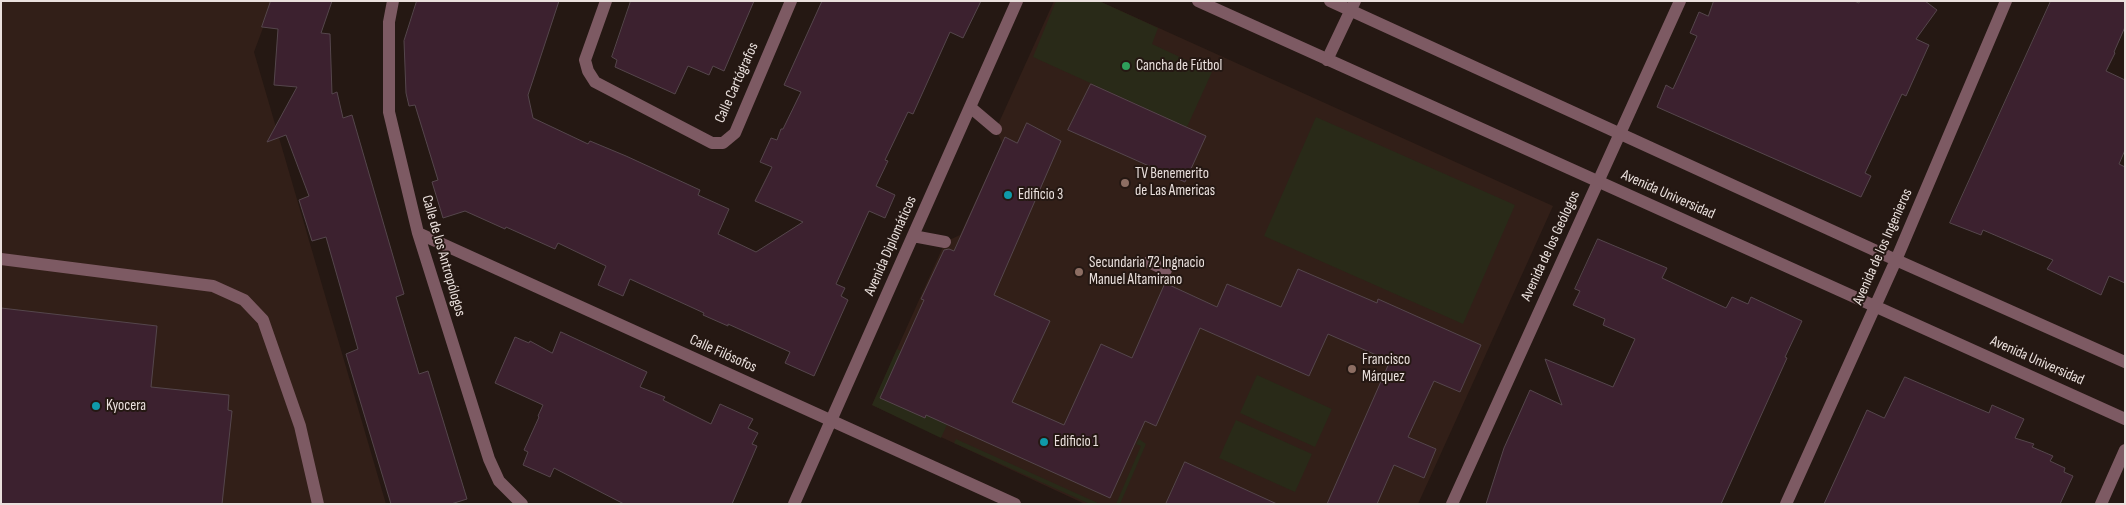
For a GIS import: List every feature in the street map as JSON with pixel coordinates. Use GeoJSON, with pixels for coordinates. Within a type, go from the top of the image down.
{"type":"FeatureCollection","features":[{"type":"Feature","properties":{"kind":"street","name":"Calle de los Antropólogos"},"geometry":{"type":"LineString","coordinates":[[393,1],[389,22],[389,112],[418,233],[489,459],[499,481],[522,504]]}},
{"type":"Feature","properties":{"kind":"street","name":"Calle Cartógrafos"},"geometry":{"type":"LineString","coordinates":[[606,1],[585,60],[588,71],[596,82],[712,143],[723,142],[735,133],[791,1]]}},
{"type":"Feature","properties":{"kind":"street","name":"Avenida Diplomáticos"},"geometry":{"type":"LineString","coordinates":[[794,504],[1017,1]]}},
{"type":"Feature","properties":{"kind":"street","name":"Avenida Universidad"},"geometry":{"type":"LineString","coordinates":[[1198,1],[2125,419]]}},
{"type":"Feature","properties":{"kind":"street"},"geometry":{"type":"LineString","coordinates":[[1330,1],[1353,6],[1620,134],[2125,362]]}},
{"type":"Feature","properties":{"kind":"street","name":"Avenida de los Geólogos"},"geometry":{"type":"LineString","coordinates":[[1452,504],[1680,1]]}},
{"type":"Feature","properties":{"kind":"street","name":"Avenida de los Ingenieros"},"geometry":{"type":"LineString","coordinates":[[1786,504],[1896,260],[2006,1]]}},
{"type":"Feature","properties":{"kind":"street"},"geometry":{"type":"LineString","coordinates":[[1328,60],[1353,6]]}},
{"type":"Feature","properties":{"kind":"street"},"geometry":{"type":"LineString","coordinates":[[970,107],[996,129]]}},
{"type":"Feature","properties":{"kind":"street","name":"Calle Filósofos"},"geometry":{"type":"LineString","coordinates":[[418,233],[831,420],[997,500],[1015,504]]}},
{"type":"Feature","properties":{"kind":"street"},"geometry":{"type":"LineString","coordinates":[[912,236],[945,242]]}},
{"type":"Feature","properties":{"kind":"street"},"geometry":{"type":"LineString","coordinates":[[1,258],[213,286],[244,300],[263,320],[300,426],[318,504]]}},
{"type":"Feature","properties":{"kind":"street"},"geometry":{"type":"LineString","coordinates":[[1149,262],[1166,270]]}},
{"type":"Feature","properties":{"kind":"street"},"geometry":{"type":"LineString","coordinates":[[2101,504],[2125,450]]}},
{"type":"Feature","properties":{"kind":"shaded area"},"geometry":{"type":"Polygon","coordinates":[[[1,1],[273,1],[254,52],[386,504],[1,504],[1,1]]]}},
{"type":"Feature","properties":{"kind":"shaded area"},"geometry":{"type":"Polygon","coordinates":[[[1054,1],[1099,1],[1553,206],[1418,504],[1085,504],[872,405],[945,242],[960,235],[1002,143],[996,129],[1054,1]]]}},
{"type":"Feature","properties":{"kind":"green space","name":"Cancha de Fútbol"},"geometry":{"type":"Polygon","coordinates":[[[1056,1],[1099,1],[1158,28],[1152,44],[1212,72],[1187,127],[1033,57],[1056,1]]]}},
{"type":"Feature","properties":{"kind":"green space"},"geometry":{"type":"Polygon","coordinates":[[[1316,117],[1515,205],[1463,324],[1264,236],[1316,117]]]}},
{"type":"Feature","properties":{"kind":"green space"},"geometry":{"type":"Polygon","coordinates":[[[897,349],[966,382],[941,438],[872,405],[897,349]]]}},
{"type":"Feature","properties":{"kind":"green space"},"geometry":{"type":"Polygon","coordinates":[[[1257,375],[1332,409],[1315,447],[1240,413],[1257,375]]]}},
{"type":"Feature","properties":{"kind":"green space"},"geometry":{"type":"Polygon","coordinates":[[[1236,420],[1312,454],[1295,492],[1219,458],[1236,420]]]}},
{"type":"Feature","properties":{"kind":"green space"},"geometry":{"type":"Polygon","coordinates":[[[956,439],[1100,504],[1090,504],[954,443],[956,439]]]}},
{"type":"Feature","properties":{"kind":"green space"},"geometry":{"type":"Polygon","coordinates":[[[1139,439],[1146,444],[1120,504],[1116,504],[1141,446],[1136,444],[1139,439]]]}},
{"type":"Feature","properties":{"kind":"building"},"geometry":{"type":"Polygon","coordinates":[[[271,1],[332,1],[321,33],[330,34],[332,94],[337,92],[343,118],[352,115],[404,294],[396,297],[419,374],[428,371],[467,499],[451,504],[391,504],[346,354],[358,349],[326,237],[312,241],[299,200],[309,196],[286,135],[267,142],[297,87],[274,85],[278,29],[262,27],[271,1]]]}},
{"type":"Feature","properties":{"kind":"building"},"geometry":{"type":"Polygon","coordinates":[[[417,1],[559,1],[528,95],[533,118],[588,144],[590,141],[700,190],[698,195],[729,209],[718,234],[756,252],[803,222],[755,201],[772,167],[760,162],[771,138],[777,140],[801,92],[784,85],[822,1],[981,1],[963,38],[950,32],[913,114],[908,112],[885,160],[888,161],[876,186],[895,195],[885,218],[869,211],[836,284],[845,288],[841,296],[848,300],[814,376],[785,363],[790,352],[728,324],[728,326],[703,315],[704,313],[630,279],[623,296],[598,285],[606,266],[558,243],[555,249],[465,211],[443,218],[432,182],[438,180],[415,105],[409,106],[406,93],[404,41],[417,1]]]}},
{"type":"Feature","properties":{"kind":"building"},"geometry":{"type":"Polygon","coordinates":[[[631,1],[754,1],[724,71],[713,66],[709,75],[688,66],[675,94],[615,67],[617,60],[612,57],[631,1]]]}},
{"type":"Feature","properties":{"kind":"building"},"geometry":{"type":"Polygon","coordinates":[[[1714,1],[1854,1],[1859,3],[1860,1],[1925,1],[1937,10],[1916,39],[1929,45],[1906,96],[1902,94],[1865,173],[1871,176],[1861,197],[1657,107],[1666,85],[1673,89],[1697,36],[1690,33],[1699,12],[1708,16],[1714,1]]]}},
{"type":"Feature","properties":{"kind":"building"},"geometry":{"type":"Polygon","coordinates":[[[2051,1],[2125,1],[2125,27],[2106,71],[2125,80],[2125,150],[2119,164],[2125,167],[2125,283],[2109,276],[2101,295],[2047,269],[2053,260],[1983,230],[1981,235],[1950,223],[2051,1]]]}},
{"type":"Feature","properties":{"kind":"building"},"geometry":{"type":"Polygon","coordinates":[[[1091,84],[1206,136],[1185,182],[1068,130],[1091,84]]]}},
{"type":"Feature","properties":{"kind":"building"},"geometry":{"type":"Polygon","coordinates":[[[1027,123],[1061,141],[994,295],[1050,321],[1012,402],[1064,425],[1101,344],[1132,358],[1165,283],[1217,307],[1227,284],[1281,307],[1298,269],[1377,303],[1378,299],[1481,345],[1460,392],[1434,381],[1408,437],[1436,449],[1424,478],[1394,465],[1377,504],[1327,504],[1390,361],[1328,334],[1309,376],[1200,328],[1156,426],[1145,421],[1110,498],[926,415],[925,418],[880,398],[924,300],[921,299],[944,250],[954,251],[1005,137],[1017,143],[1027,123]]]}},
{"type":"Feature","properties":{"kind":"building"},"geometry":{"type":"Polygon","coordinates":[[[1598,239],[1667,268],[1662,278],[1726,308],[1732,297],[1748,304],[1751,297],[1802,321],[1721,504],[1486,504],[1504,448],[1530,390],[1562,405],[1545,359],[1613,387],[1635,339],[1603,325],[1605,319],[1573,305],[1580,291],[1575,289],[1598,239]]]}},
{"type":"Feature","properties":{"kind":"building","name":"Kyocera"},"geometry":{"type":"Polygon","coordinates":[[[1,308],[157,326],[151,387],[229,395],[228,410],[232,411],[222,504],[1,504],[1,308]]]}},
{"type":"Feature","properties":{"kind":"building"},"geometry":{"type":"Polygon","coordinates":[[[561,332],[647,372],[640,387],[665,397],[663,400],[711,424],[720,404],[753,419],[748,428],[758,433],[752,444],[757,446],[732,504],[624,504],[554,468],[550,477],[523,465],[528,452],[524,450],[543,405],[495,383],[515,337],[529,343],[530,341],[552,353],[561,332]]]}},
{"type":"Feature","properties":{"kind":"building"},"geometry":{"type":"Polygon","coordinates":[[[1905,377],[1989,413],[1992,405],[2024,419],[2015,438],[2034,444],[2032,447],[2053,456],[2050,461],[2065,468],[2064,472],[2073,476],[2060,504],[1824,504],[1867,410],[1884,418],[1905,377]]]}},
{"type":"Feature","properties":{"kind":"building"},"geometry":{"type":"Polygon","coordinates":[[[1185,462],[1277,504],[1166,504],[1185,462]]]}},
{"type":"Feature","properties":{"kind":"place","name":"Cancha de Fútbol"},"geometry":{"type":"Point","coordinates":[1126,66]}},
{"type":"Feature","properties":{"kind":"place","name":"TV Benemerito de Las Americas"},"geometry":{"type":"Point","coordinates":[1125,183]}},
{"type":"Feature","properties":{"kind":"place","name":"Edificio 3"},"geometry":{"type":"Point","coordinates":[1008,195]}},
{"type":"Feature","properties":{"kind":"place","name":"Secundaria 72 Ingnacio Manuel Altamirano"},"geometry":{"type":"Point","coordinates":[1079,272]}},
{"type":"Feature","properties":{"kind":"place","name":"Francisco Márquez"},"geometry":{"type":"Point","coordinates":[1352,369]}},
{"type":"Feature","properties":{"kind":"place","name":"Kyocera"},"geometry":{"type":"Point","coordinates":[96,406]}},
{"type":"Feature","properties":{"kind":"place","name":"Edificio 1"},"geometry":{"type":"Point","coordinates":[1044,442]}}]}
